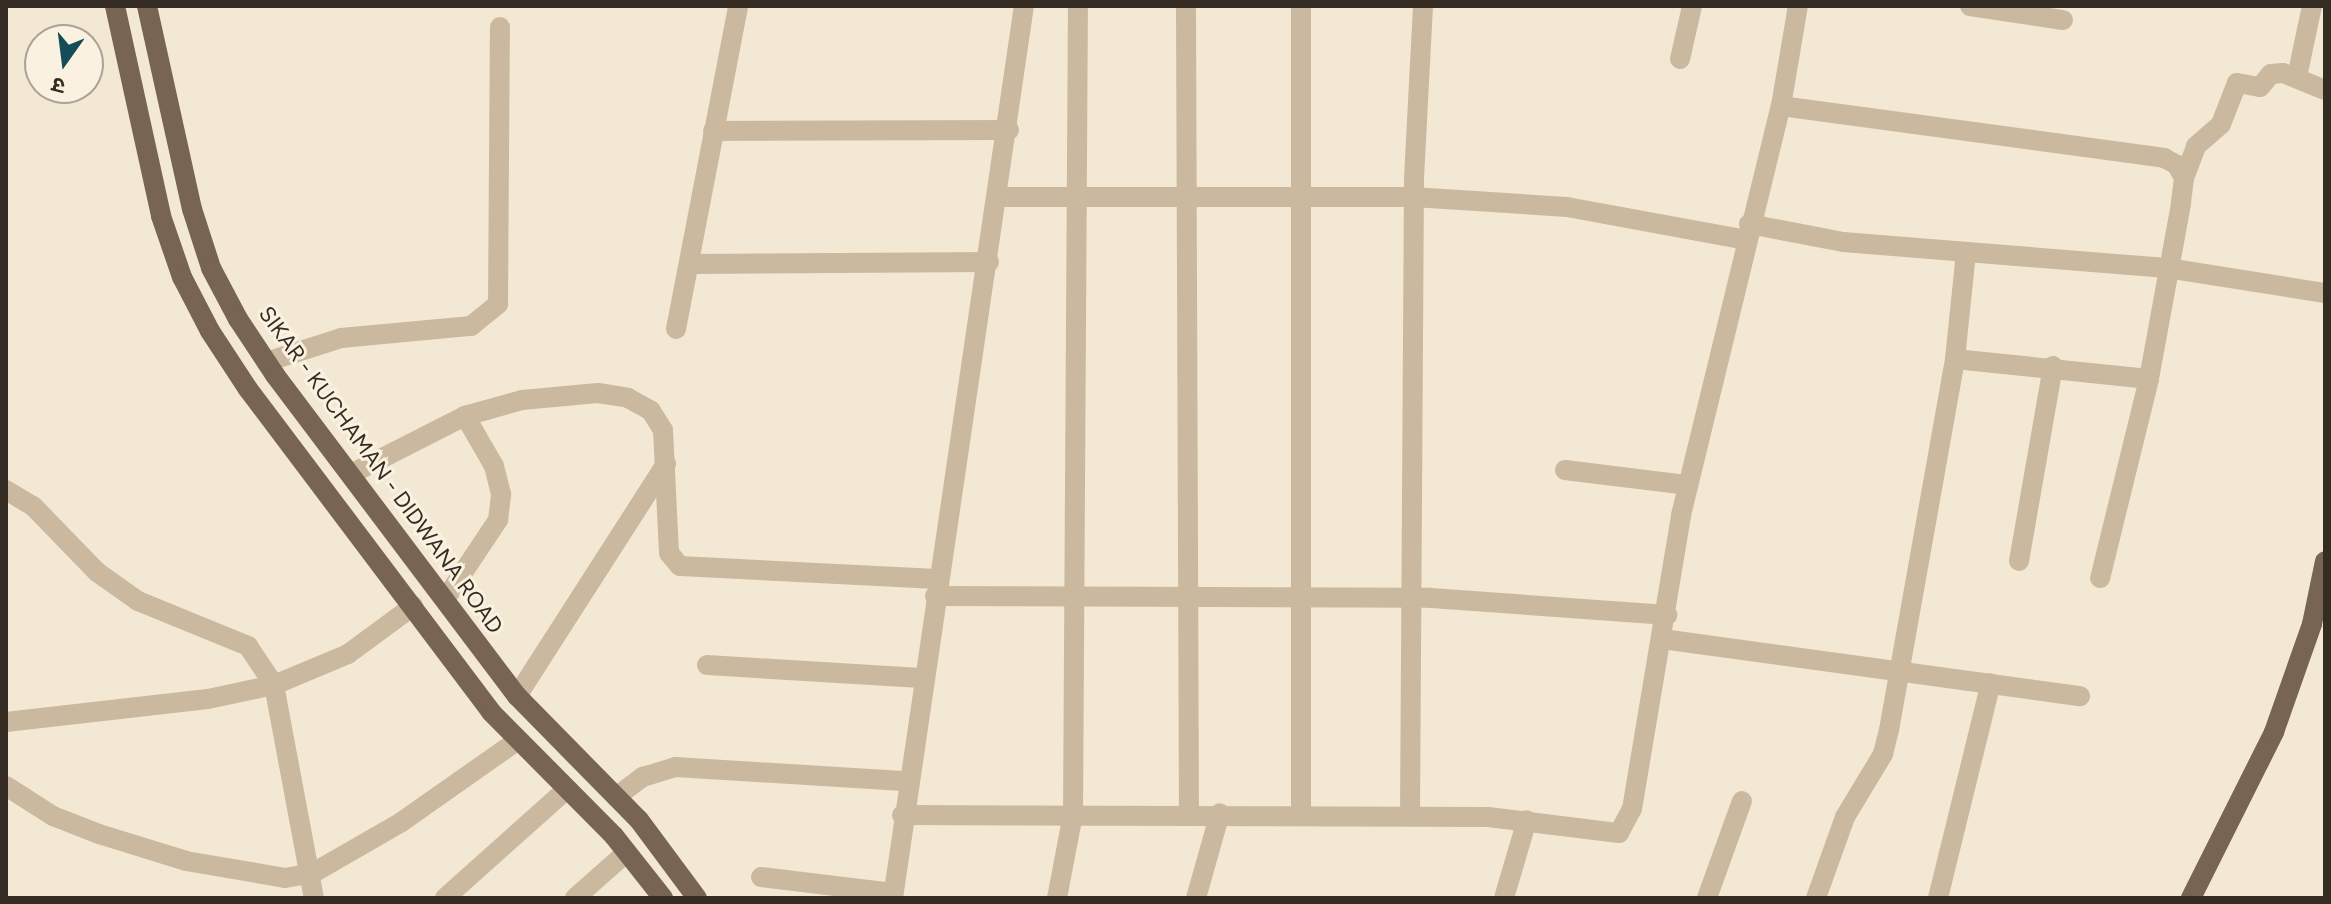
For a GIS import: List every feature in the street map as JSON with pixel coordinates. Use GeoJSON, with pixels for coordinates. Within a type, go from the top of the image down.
{"type":"FeatureCollection","features":[{"type":"Feature","properties":{"kind":"main road"},"geometry":{"type":"LineString","coordinates":[[115,6],[161,216],[182,277],[248,389],[491,712],[627,852],[663,898]]}},
{"type":"Feature","properties":{"kind":"main road","name":"SIKAR - KUCHAMAN - DIDWANA ROAD"},"geometry":{"type":"LineString","coordinates":[[147,6],[197,224],[211,268],[266,362],[517,696],[616,797],[697,898]]}},
{"type":"Feature","properties":{"kind":"main road"},"geometry":{"type":"LineString","coordinates":[[2191,898],[2274,732],[2312,624],[2325,561]]}},
{"type":"Feature","properties":{"kind":"street"},"geometry":{"type":"LineString","coordinates":[[676,329],[738,6]]}},
{"type":"Feature","properties":{"kind":"street"},"geometry":{"type":"LineString","coordinates":[[761,877],[893,895],[921,678],[999,197],[1024,6]]}},
{"type":"Feature","properties":{"kind":"street"},"geometry":{"type":"LineString","coordinates":[[1057,898],[1073,814],[1077,594],[1075,199],[1078,6]]}},
{"type":"Feature","properties":{"kind":"street"},"geometry":{"type":"LineString","coordinates":[[1186,6],[1189,813]]}},
{"type":"Feature","properties":{"kind":"street"},"geometry":{"type":"LineString","coordinates":[[1301,6],[1298,596],[1301,813]]}},
{"type":"Feature","properties":{"kind":"street"},"geometry":{"type":"LineString","coordinates":[[1410,816],[1413,197],[1423,6]]}},
{"type":"Feature","properties":{"kind":"street"},"geometry":{"type":"LineString","coordinates":[[1680,59],[1692,6]]}},
{"type":"Feature","properties":{"kind":"street"},"geometry":{"type":"LineString","coordinates":[[902,815],[1301,813],[1527,820],[1608,834],[1626,826],[1667,615],[1688,485],[1781,106],[1798,6]]}},
{"type":"Feature","properties":{"kind":"street"},"geometry":{"type":"LineString","coordinates":[[1970,6],[2063,20]]}},
{"type":"Feature","properties":{"kind":"street"},"geometry":{"type":"LineString","coordinates":[[2297,77],[2312,6]]}},
{"type":"Feature","properties":{"kind":"street"},"geometry":{"type":"LineString","coordinates":[[266,362],[341,338],[471,326],[498,304],[500,27]]}},
{"type":"Feature","properties":{"kind":"street"},"geometry":{"type":"LineString","coordinates":[[2100,578],[2149,379],[2184,178],[2196,146],[2221,124],[2233,86],[2242,82],[2260,87],[2276,72],[2297,77],[2325,90]]}},
{"type":"Feature","properties":{"kind":"street"},"geometry":{"type":"LineString","coordinates":[[1781,106],[2164,158],[2177,165],[2184,178]]}},
{"type":"Feature","properties":{"kind":"street"},"geometry":{"type":"LineString","coordinates":[[713,131],[1009,130]]}},
{"type":"Feature","properties":{"kind":"street"},"geometry":{"type":"LineString","coordinates":[[999,197],[1413,197],[1567,207],[1843,242],[2167,268],[2325,293]]}},
{"type":"Feature","properties":{"kind":"street"},"geometry":{"type":"LineString","coordinates":[[1816,898],[1845,817],[1883,754],[1955,359],[1966,253]]}},
{"type":"Feature","properties":{"kind":"street"},"geometry":{"type":"LineString","coordinates":[[689,264],[989,262]]}},
{"type":"Feature","properties":{"kind":"street"},"geometry":{"type":"LineString","coordinates":[[1955,359],[2053,366],[2149,379]]}},
{"type":"Feature","properties":{"kind":"street"},"geometry":{"type":"LineString","coordinates":[[2019,561],[2053,366]]}},
{"type":"Feature","properties":{"kind":"street"},"geometry":{"type":"LineString","coordinates":[[351,474],[465,416],[522,400],[598,393],[628,398],[651,411],[663,430],[669,553],[680,566],[936,588],[1077,594],[1413,598],[1667,615]]}},
{"type":"Feature","properties":{"kind":"street"},"geometry":{"type":"LineString","coordinates":[[446,598],[498,520],[501,494],[494,466],[465,416]]}},
{"type":"Feature","properties":{"kind":"street"},"geometry":{"type":"LineString","coordinates":[[517,696],[666,464]]}},
{"type":"Feature","properties":{"kind":"street"},"geometry":{"type":"LineString","coordinates":[[1565,470],[1688,485]]}},
{"type":"Feature","properties":{"kind":"street"},"geometry":{"type":"LineString","coordinates":[[6,490],[33,506],[97,572],[138,601],[248,646],[274,685],[313,873],[314,898]]}},
{"type":"Feature","properties":{"kind":"street"},"geometry":{"type":"LineString","coordinates":[[6,722],[208,699],[274,685],[348,654],[413,606]]}},
{"type":"Feature","properties":{"kind":"street"},"geometry":{"type":"LineString","coordinates":[[1662,639],[2080,696]]}},
{"type":"Feature","properties":{"kind":"street"},"geometry":{"type":"LineString","coordinates":[[707,665],[921,678]]}},
{"type":"Feature","properties":{"kind":"street"},"geometry":{"type":"LineString","coordinates":[[1938,898],[1991,683]]}},
{"type":"Feature","properties":{"kind":"street"},"geometry":{"type":"LineString","coordinates":[[6,786],[53,816],[186,861],[285,878],[313,873],[400,823],[518,740]]}},
{"type":"Feature","properties":{"kind":"street"},"geometry":{"type":"LineString","coordinates":[[616,797],[643,777],[675,767],[907,781]]}},
{"type":"Feature","properties":{"kind":"street"},"geometry":{"type":"LineString","coordinates":[[445,898],[567,789]]}},
{"type":"Feature","properties":{"kind":"street"},"geometry":{"type":"LineString","coordinates":[[1707,898],[1742,801]]}},
{"type":"Feature","properties":{"kind":"street"},"geometry":{"type":"LineString","coordinates":[[1196,898],[1220,813]]}},
{"type":"Feature","properties":{"kind":"street"},"geometry":{"type":"LineString","coordinates":[[1504,898],[1527,820]]}},
{"type":"Feature","properties":{"kind":"street"},"geometry":{"type":"LineString","coordinates":[[575,898],[627,852]]}}]}
